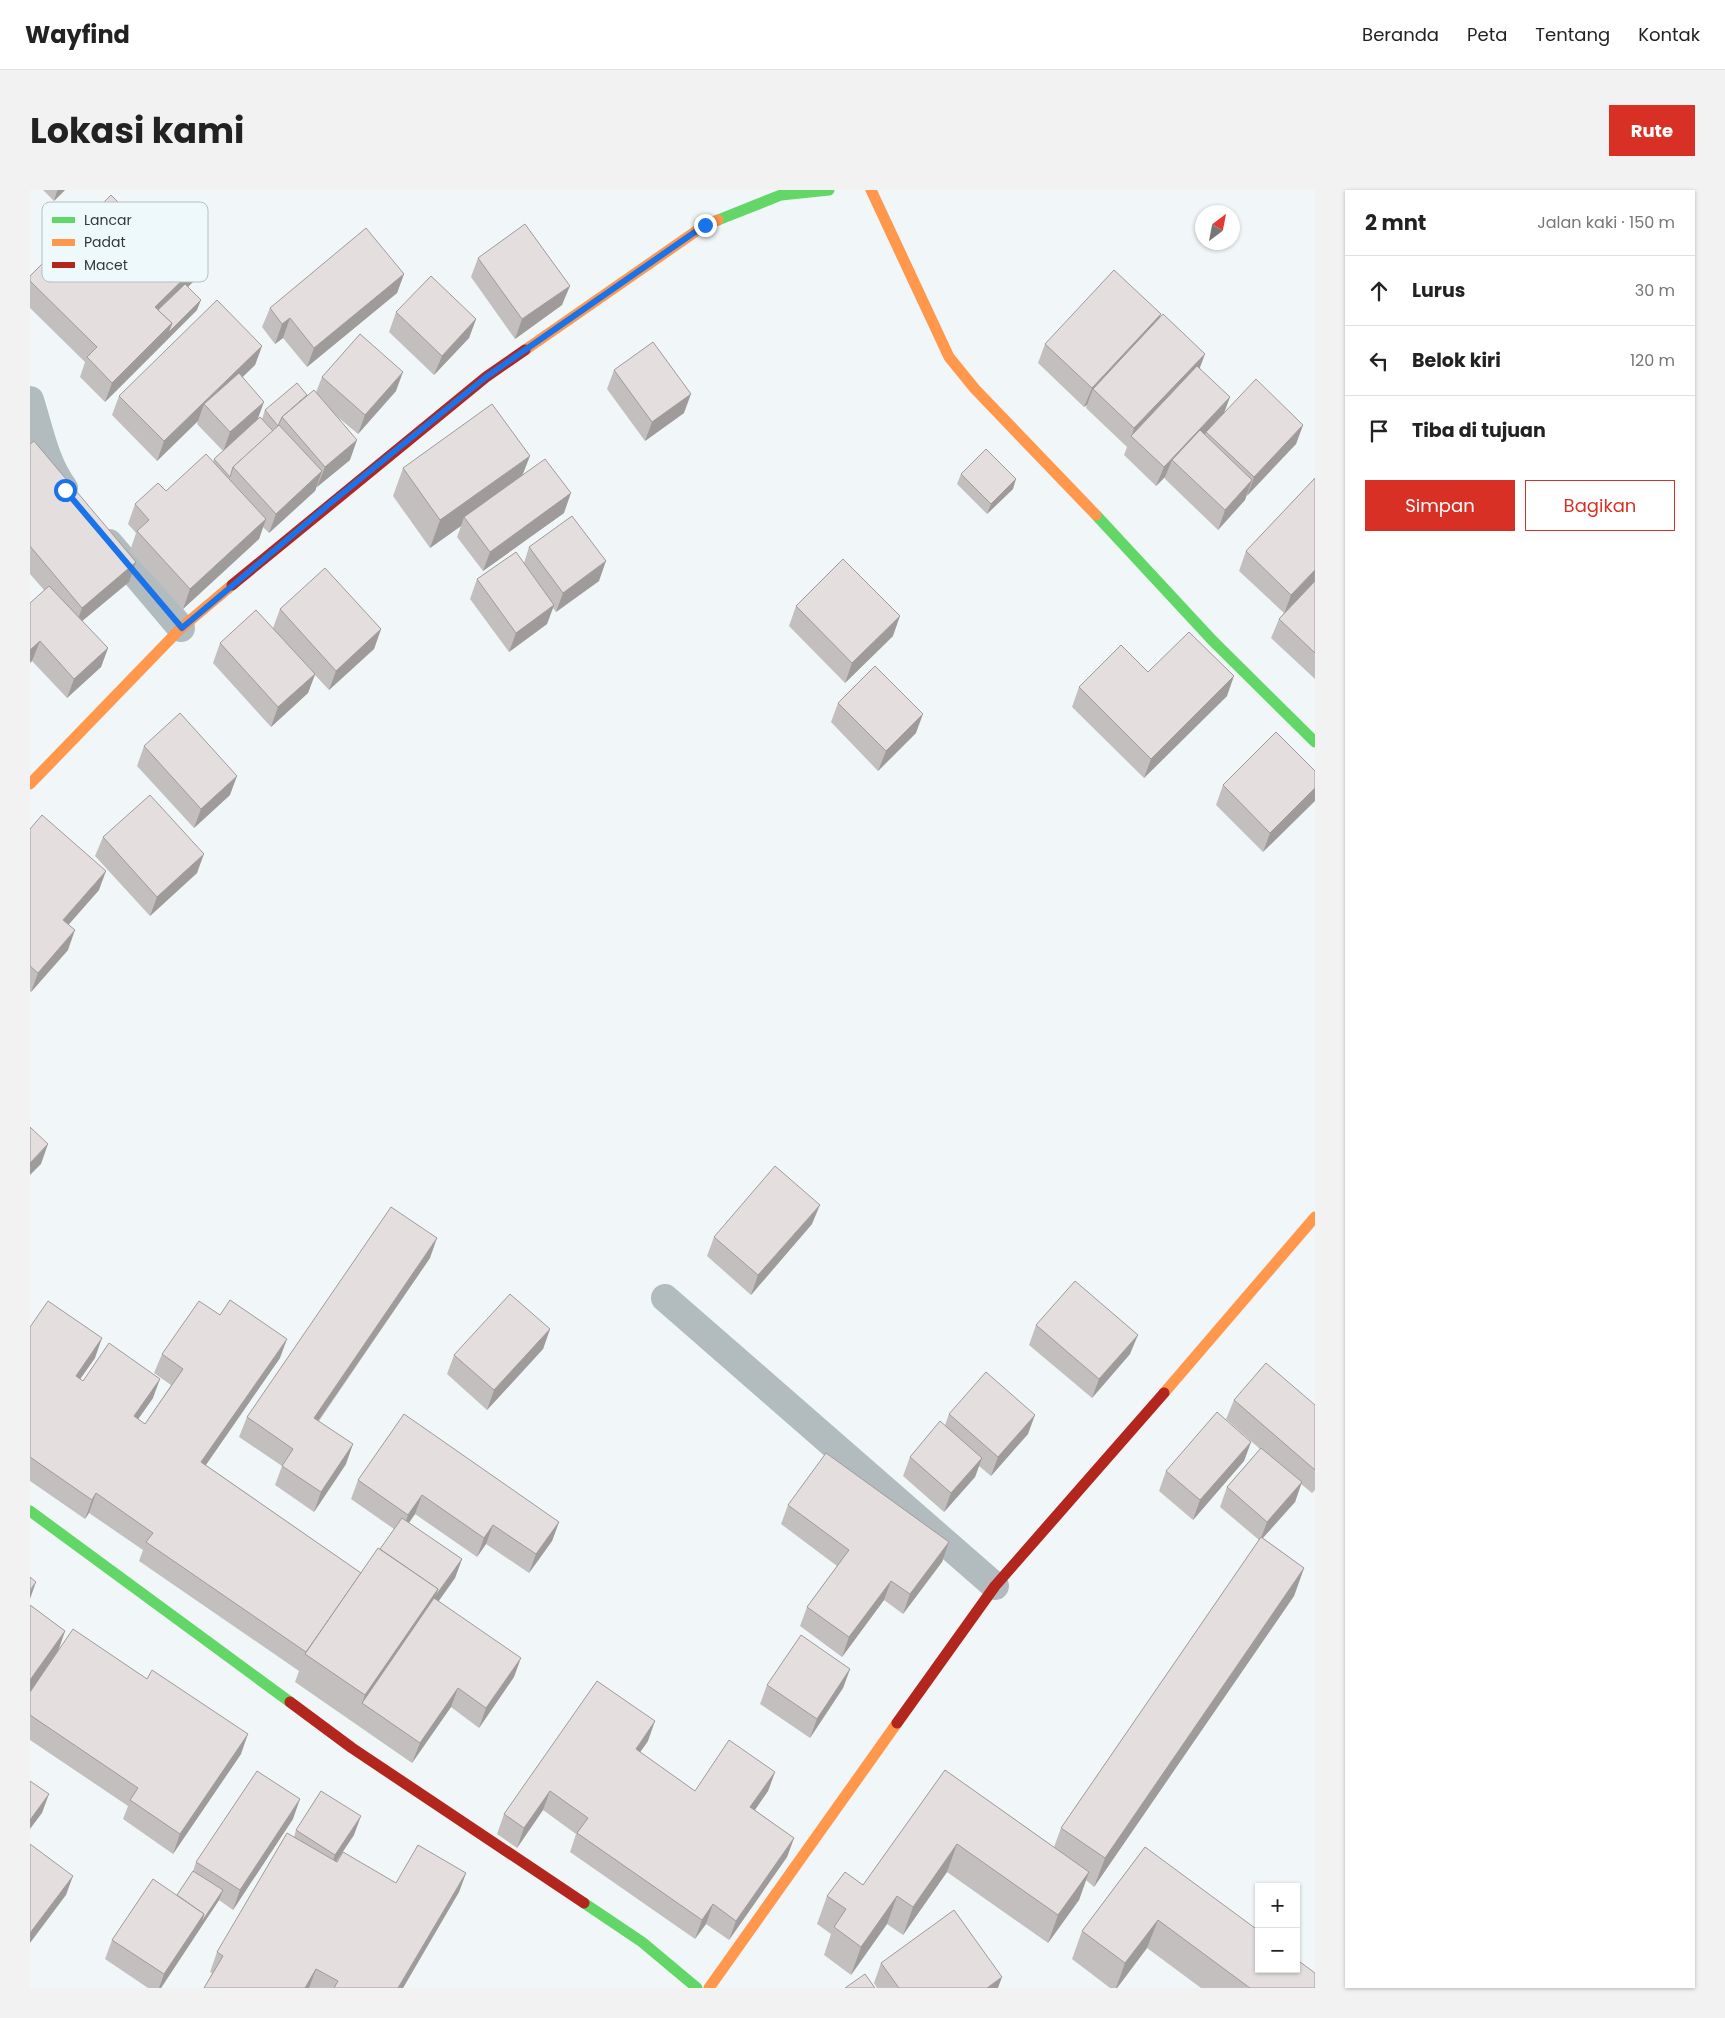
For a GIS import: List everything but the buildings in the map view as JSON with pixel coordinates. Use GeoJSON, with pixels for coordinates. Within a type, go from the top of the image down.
{"type":"FeatureCollection","features":[{"type":"Feature","properties":{"kind":"street"},"geometry":{"type":"LineString","coordinates":[[30,784],[182,628],[333,501],[486,377],[705,225],[781,195],[829,190]]}},
{"type":"Feature","properties":{"kind":"street"},"geometry":{"type":"LineString","coordinates":[[871,190],[949,357],[975,390],[1144,565],[1212,640],[1315,742]]}},
{"type":"Feature","properties":{"kind":"street"},"geometry":{"type":"LineString","coordinates":[[30,400],[44,452],[54,474],[77,505]]}},
{"type":"Feature","properties":{"kind":"street"},"geometry":{"type":"LineString","coordinates":[[96,527],[182,628]]}},
{"type":"Feature","properties":{"kind":"street"},"geometry":{"type":"LineString","coordinates":[[709,1988],[995,1586],[1252,1292],[1315,1217]]}},
{"type":"Feature","properties":{"kind":"street"},"geometry":{"type":"LineString","coordinates":[[665,1298],[995,1586]]}},
{"type":"Feature","properties":{"kind":"street"},"geometry":{"type":"LineString","coordinates":[[30,1511],[352,1748],[642,1942],[697,1988]]}},
{"type":"Feature","properties":{"kind":"traffic: fast"},"geometry":{"type":"LineString","coordinates":[[718,220],[781,195],[829,190]]}},
{"type":"Feature","properties":{"kind":"traffic: fast"},"geometry":{"type":"LineString","coordinates":[[1096,515],[1212,640],[1315,742]]}},
{"type":"Feature","properties":{"kind":"traffic: fast"},"geometry":{"type":"LineString","coordinates":[[30,1511],[290,1702]]}},
{"type":"Feature","properties":{"kind":"traffic: fast"},"geometry":{"type":"LineString","coordinates":[[584,1903],[642,1942],[697,1988]]}},
{"type":"Feature","properties":{"kind":"traffic: slow"},"geometry":{"type":"LineString","coordinates":[[871,190],[949,357],[975,389],[1096,515]]}},
{"type":"Feature","properties":{"kind":"traffic: slow"},"geometry":{"type":"LineString","coordinates":[[525,350],[705,225],[718,220]]}},
{"type":"Feature","properties":{"kind":"traffic: slow"},"geometry":{"type":"LineString","coordinates":[[30,784],[181,628],[232,585]]}},
{"type":"Feature","properties":{"kind":"traffic: slow"},"geometry":{"type":"LineString","coordinates":[[1164,1393],[1315,1217]]}},
{"type":"Feature","properties":{"kind":"traffic: slow"},"geometry":{"type":"LineString","coordinates":[[709,1988],[897,1723]]}},
{"type":"Feature","properties":{"kind":"traffic: jam"},"geometry":{"type":"LineString","coordinates":[[232,585],[486,377],[525,350]]}},
{"type":"Feature","properties":{"kind":"traffic: jam"},"geometry":{"type":"LineString","coordinates":[[897,1723],[995,1586],[1164,1393]]}},
{"type":"Feature","properties":{"kind":"traffic: jam"},"geometry":{"type":"LineString","coordinates":[[290,1702],[352,1748],[584,1903]]}},
{"type":"Feature","properties":{"kind":"route"},"geometry":{"type":"LineString","coordinates":[[65,490],[162,607],[182,628],[333,501],[486,377],[705,225]]}}]}
